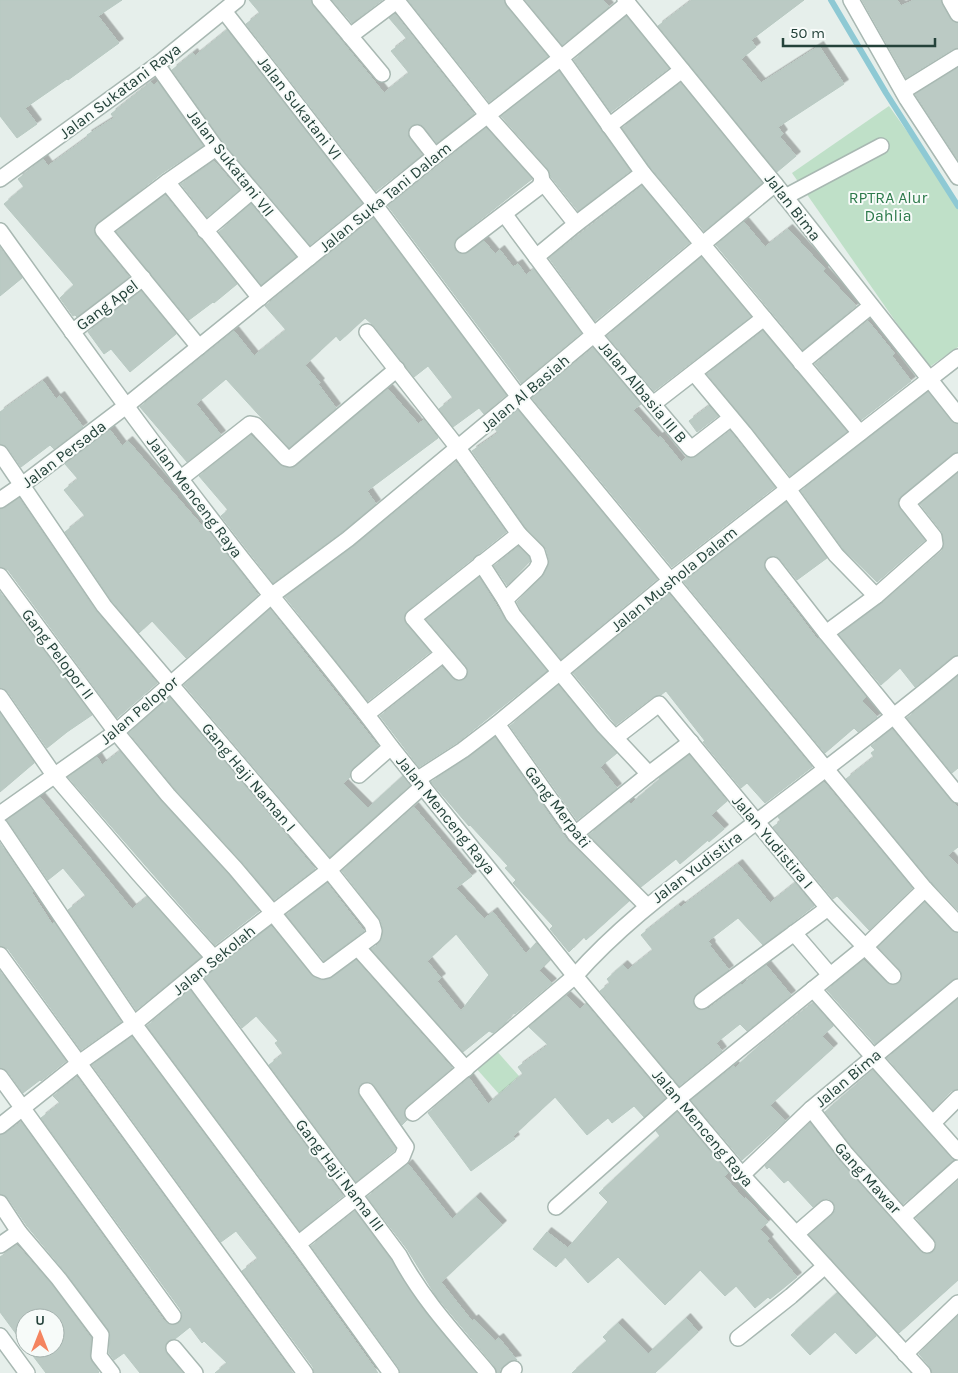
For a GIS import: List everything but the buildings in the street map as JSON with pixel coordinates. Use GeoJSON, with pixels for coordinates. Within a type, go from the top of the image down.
{"type":"FeatureCollection","features":[{"type":"Feature","properties":{"kind":"street","name":"Jalan Sukatani Raya"},"geometry":{"type":"LineString","coordinates":[[0,179],[157,65],[237,0]]}},
{"type":"Feature","properties":{"kind":"street"},"geometry":{"type":"LineString","coordinates":[[320,0],[382,74]]}},
{"type":"Feature","properties":{"kind":"street"},"geometry":{"type":"LineString","coordinates":[[513,0],[561,58],[643,173],[860,433]]}},
{"type":"Feature","properties":{"kind":"street"},"geometry":{"type":"LineString","coordinates":[[851,0],[920,120],[958,177]]}},
{"type":"Feature","properties":{"kind":"street"},"geometry":{"type":"LineString","coordinates":[[950,0],[958,14]]}},
{"type":"Feature","properties":{"kind":"street"},"geometry":{"type":"LineString","coordinates":[[350,36],[397,1],[488,116],[541,175],[542,181],[576,224]]}},
{"type":"Feature","properties":{"kind":"street","name":"Jalan Suka Tani Dalam"},"geometry":{"type":"LineString","coordinates":[[144,392],[435,156],[561,58],[626,2]]}},
{"type":"Feature","properties":{"kind":"street","name":"Jalan Bima"},"geometry":{"type":"LineString","coordinates":[[626,2],[775,184],[958,415]]}},
{"type":"Feature","properties":{"kind":"street","name":"Jalan Sukatani VI"},"geometry":{"type":"LineString","coordinates":[[224,10],[375,205],[519,397],[827,768],[925,890],[958,924]]}},
{"type":"Feature","properties":{"kind":"street"},"geometry":{"type":"LineString","coordinates":[[903,90],[958,57]]}},
{"type":"Feature","properties":{"kind":"street","name":"Jalan Sukatani VII"},"geometry":{"type":"LineString","coordinates":[[157,65],[216,148],[309,258]]}},
{"type":"Feature","properties":{"kind":"street"},"geometry":{"type":"LineString","coordinates":[[610,126],[682,70]]}},
{"type":"Feature","properties":{"kind":"street"},"geometry":{"type":"LineString","coordinates":[[417,133],[435,156]]}},
{"type":"Feature","properties":{"kind":"street"},"geometry":{"type":"LineString","coordinates":[[785,197],[882,146]]}},
{"type":"Feature","properties":{"kind":"street"},"geometry":{"type":"LineString","coordinates":[[216,148],[167,182],[260,298]]}},
{"type":"Feature","properties":{"kind":"street"},"geometry":{"type":"LineString","coordinates":[[536,257],[643,173]]}},
{"type":"Feature","properties":{"kind":"street"},"geometry":{"type":"LineString","coordinates":[[463,246],[505,215],[539,187],[542,181]]}},
{"type":"Feature","properties":{"kind":"street","name":"Gang Apel"},"geometry":{"type":"LineString","coordinates":[[167,182],[103,230],[199,347]]}},
{"type":"Feature","properties":{"kind":"street","name":"Jalan Al Basiah"},"geometry":{"type":"LineString","coordinates":[[271,596],[348,540],[775,184]]}},
{"type":"Feature","properties":{"kind":"street"},"geometry":{"type":"LineString","coordinates":[[205,231],[252,191]]}},
{"type":"Feature","properties":{"kind":"street","name":"Jalan Albasia III B"},"geometry":{"type":"LineString","coordinates":[[505,215],[594,335],[691,449],[732,418]]}},
{"type":"Feature","properties":{"kind":"street","name":"Jalan Menceng Raya"},"geometry":{"type":"LineString","coordinates":[[0,231],[180,479],[271,596],[367,714],[391,747],[575,976],[742,1175],[923,1373]]}},
{"type":"Feature","properties":{"kind":"street","name":"Gang Apel"},"geometry":{"type":"LineString","coordinates":[[72,332],[143,278]]}},
{"type":"Feature","properties":{"kind":"street"},"geometry":{"type":"LineString","coordinates":[[801,363],[871,306]]}},
{"type":"Feature","properties":{"kind":"street"},"geometry":{"type":"LineString","coordinates":[[653,404],[764,318]]}},
{"type":"Feature","properties":{"kind":"street"},"geometry":{"type":"LineString","coordinates":[[367,332],[458,448],[519,534],[540,558],[539,565],[505,600]]}},
{"type":"Feature","properties":{"kind":"street","name":"Jalan Mushola Dalam"},"geometry":{"type":"LineString","coordinates":[[420,782],[497,724],[671,580],[958,356]]}},
{"type":"Feature","properties":{"kind":"street"},"geometry":{"type":"LineString","coordinates":[[180,479],[250,424],[255,425],[290,460],[397,369]]}},
{"type":"Feature","properties":{"kind":"street"},"geometry":{"type":"LineString","coordinates":[[694,373],[788,489],[836,555],[876,596]]}},
{"type":"Feature","properties":{"kind":"street","name":"Jalan Persada"},"geometry":{"type":"LineString","coordinates":[[0,500],[22,486],[144,392]]}},
{"type":"Feature","properties":{"kind":"street","name":"Gang Haji Naman I"},"geometry":{"type":"LineString","coordinates":[[0,453],[104,606],[329,870],[373,927],[373,936],[358,948]]}},
{"type":"Feature","properties":{"kind":"street"},"geometry":{"type":"LineString","coordinates":[[826,633],[876,596],[935,544],[934,537],[907,503],[958,461]]}},
{"type":"Feature","properties":{"kind":"street"},"geometry":{"type":"LineString","coordinates":[[459,672],[413,618],[519,534]]}},
{"type":"Feature","properties":{"kind":"street"},"geometry":{"type":"LineString","coordinates":[[481,563],[513,615],[615,738],[649,774]]}},
{"type":"Feature","properties":{"kind":"street"},"geometry":{"type":"LineString","coordinates":[[773,565],[893,716],[956,789]]}},
{"type":"Feature","properties":{"kind":"street","name":"Gang Pelopor II"},"geometry":{"type":"LineString","coordinates":[[0,576],[116,732],[168,795],[235,868],[320,970],[327,970],[358,948]]}},
{"type":"Feature","properties":{"kind":"street","name":"Jalan Pelopor"},"geometry":{"type":"LineString","coordinates":[[0,814],[116,732],[271,596]]}},
{"type":"Feature","properties":{"kind":"street"},"geometry":{"type":"LineString","coordinates":[[367,714],[443,654]]}},
{"type":"Feature","properties":{"kind":"street"},"geometry":{"type":"LineString","coordinates":[[827,768],[958,664]]}},
{"type":"Feature","properties":{"kind":"street"},"geometry":{"type":"LineString","coordinates":[[0,697],[54,775],[214,958]]}},
{"type":"Feature","properties":{"kind":"street","name":"Jalan Yudistira I"},"geometry":{"type":"LineString","coordinates":[[615,738],[659,704],[828,908],[893,976]]}},
{"type":"Feature","properties":{"kind":"street","name":"Gang Merpati"},"geometry":{"type":"LineString","coordinates":[[497,724],[575,834],[647,906]]}},
{"type":"Feature","properties":{"kind":"street"},"geometry":{"type":"LineString","coordinates":[[575,834],[691,742]]}},
{"type":"Feature","properties":{"kind":"street"},"geometry":{"type":"LineString","coordinates":[[360,775],[391,747]]}},
{"type":"Feature","properties":{"kind":"street","name":"Jalan Yudistira"},"geometry":{"type":"LineString","coordinates":[[412,1113],[575,976],[595,953],[647,906],[827,768]]}},
{"type":"Feature","properties":{"kind":"street","name":"Jalan Sekolah"},"geometry":{"type":"LineString","coordinates":[[0,1126],[79,1063],[134,1024],[214,958],[329,870],[420,782]]}},
{"type":"Feature","properties":{"kind":"street"},"geometry":{"type":"LineString","coordinates":[[0,826],[134,1024],[298,1244],[391,1373]]}},
{"type":"Feature","properties":{"kind":"street"},"geometry":{"type":"LineString","coordinates":[[556,1207],[678,1099],[864,946],[925,890]]}},
{"type":"Feature","properties":{"kind":"street"},"geometry":{"type":"LineString","coordinates":[[702,1000],[828,908]]}},
{"type":"Feature","properties":{"kind":"street"},"geometry":{"type":"LineString","coordinates":[[794,933],[830,975]]}},
{"type":"Feature","properties":{"kind":"street"},"geometry":{"type":"LineString","coordinates":[[358,948],[466,1069]]}},
{"type":"Feature","properties":{"kind":"street"},"geometry":{"type":"LineString","coordinates":[[0,955],[305,1373]]}},
{"type":"Feature","properties":{"kind":"street","name":"Gang Haji Nama III"},"geometry":{"type":"LineString","coordinates":[[192,977],[399,1255],[425,1296],[488,1373]]}},
{"type":"Feature","properties":{"kind":"street","name":"Jalan Bima"},"geometry":{"type":"LineString","coordinates":[[742,1175],[811,1109],[958,986]]}},
{"type":"Feature","properties":{"kind":"street"},"geometry":{"type":"LineString","coordinates":[[813,989],[958,1152]]}},
{"type":"Feature","properties":{"kind":"street"},"geometry":{"type":"LineString","coordinates":[[0,1077],[173,1316]]}},
{"type":"Feature","properties":{"kind":"street"},"geometry":{"type":"LineString","coordinates":[[298,1244],[402,1157],[406,1147],[367,1091]]}},
{"type":"Feature","properties":{"kind":"street"},"geometry":{"type":"LineString","coordinates":[[933,1123],[958,1098]]}},
{"type":"Feature","properties":{"kind":"street","name":"Gang Mawar"},"geometry":{"type":"LineString","coordinates":[[811,1109],[846,1154],[927,1245]]}},
{"type":"Feature","properties":{"kind":"street"},"geometry":{"type":"LineString","coordinates":[[903,1216],[958,1168]]}},
{"type":"Feature","properties":{"kind":"street"},"geometry":{"type":"LineString","coordinates":[[0,1203],[19,1232],[59,1279],[101,1335],[99,1356],[112,1373]]}},
{"type":"Feature","properties":{"kind":"street"},"geometry":{"type":"LineString","coordinates":[[796,1234],[826,1208]]}},
{"type":"Feature","properties":{"kind":"street"},"geometry":{"type":"LineString","coordinates":[[0,1245],[19,1232]]}},
{"type":"Feature","properties":{"kind":"street"},"geometry":{"type":"LineString","coordinates":[[738,1338],[825,1266]]}},
{"type":"Feature","properties":{"kind":"street"},"geometry":{"type":"LineString","coordinates":[[905,1354],[958,1303]]}},
{"type":"Feature","properties":{"kind":"street"},"geometry":{"type":"LineString","coordinates":[[0,1336],[27,1373]]}},
{"type":"Feature","properties":{"kind":"street"},"geometry":{"type":"LineString","coordinates":[[174,1348],[195,1373]]}},
{"type":"Feature","properties":{"kind":"green space","name":"RPTRA Alur Dahlia"},"geometry":{"type":"Polygon","coordinates":[[[889,106],[958,203],[958,347],[928,368],[792,173],[889,106]]]}},
{"type":"Feature","properties":{"kind":"green space"},"geometry":{"type":"Polygon","coordinates":[[[495,1049],[519,1076],[499,1094],[475,1067],[495,1049]]]}},
{"type":"Feature","properties":{"kind":"waterway"},"geometry":{"type":"LineString","coordinates":[[831,0],[886,93],[958,206]]}}]}
